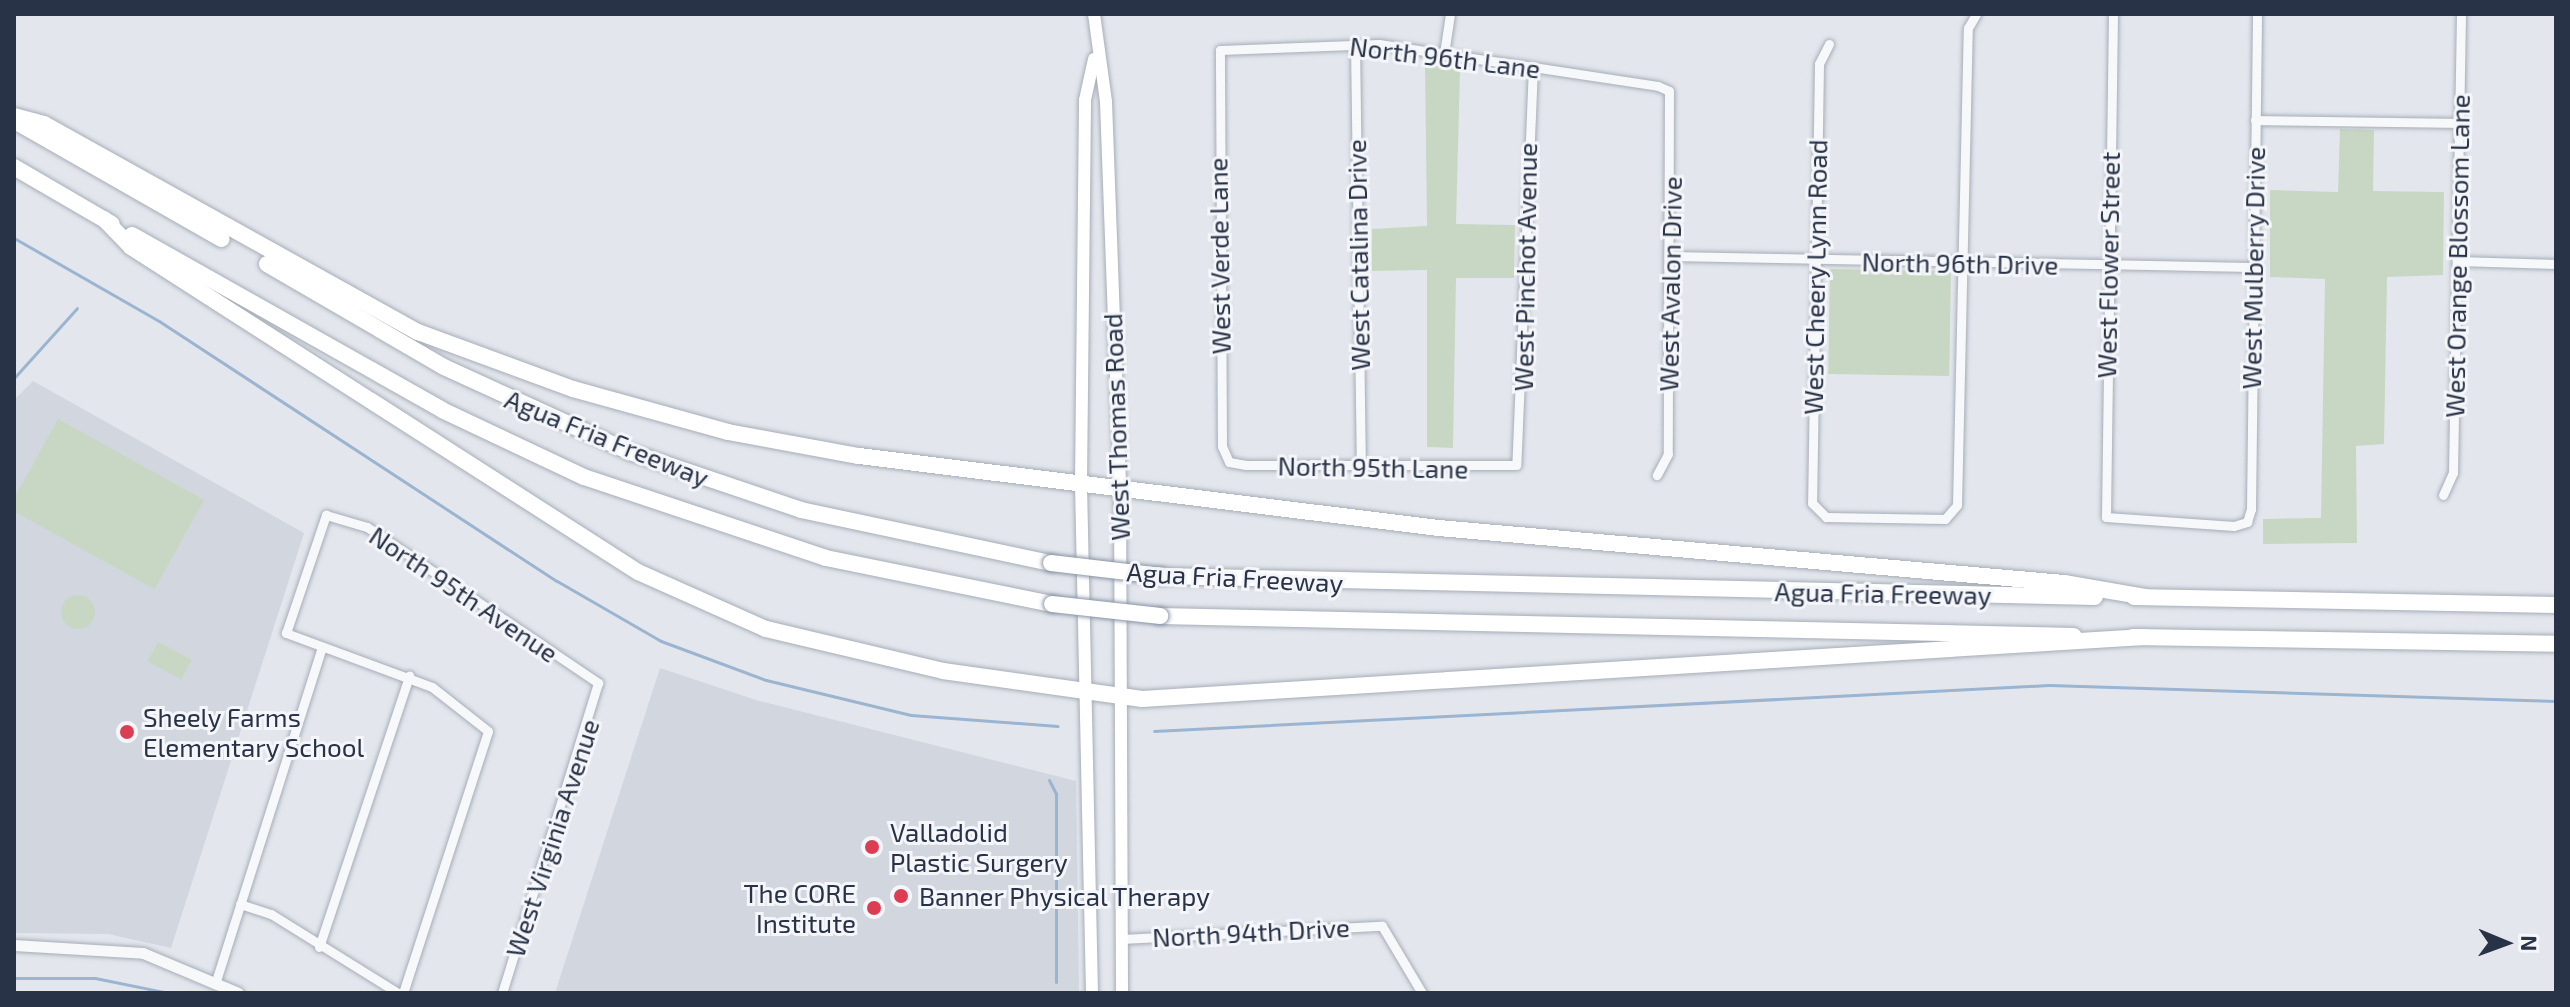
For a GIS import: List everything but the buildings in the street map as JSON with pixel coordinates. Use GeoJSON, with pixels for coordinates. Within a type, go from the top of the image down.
{"type":"FeatureCollection","features":[{"type":"Feature","properties":{"kind":"highway"},"geometry":{"type":"LineString","coordinates":[[14,118],[44,124],[376,311],[527,374],[789,445],[1453,530],[2064,583],[2145,597]]}},
{"type":"Feature","properties":{"kind":"highway","name":"Agua Fria Freeway"},"geometry":{"type":"LineString","coordinates":[[14,118],[407,347],[591,436],[801,510],[1051,563],[1161,576],[2556,605]]}},
{"type":"Feature","properties":{"kind":"highway","name":"Agua Fria Freeway"},"geometry":{"type":"LineString","coordinates":[[14,167],[442,410],[584,477],[826,558],[1052,604],[1160,616],[2556,644]]}},
{"type":"Feature","properties":{"kind":"highway"},"geometry":{"type":"LineString","coordinates":[[104,219],[131,247],[609,554],[695,602],[871,656],[1085,696],[1120,699],[2144,637]]}},
{"type":"Feature","properties":{"kind":"main road","name":"West Thomas Road"},"geometry":{"type":"LineString","coordinates":[[1094,14],[1095,55],[1106,102],[1120,489],[1122,993]]}},
{"type":"Feature","properties":{"kind":"main road","name":"West Thomas Road"},"geometry":{"type":"LineString","coordinates":[[1095,55],[1085,100],[1081,484],[1095,992]]}},
{"type":"Feature","properties":{"kind":"street"},"geometry":{"type":"LineString","coordinates":[[1444,54],[1450,14]]}},
{"type":"Feature","properties":{"kind":"street"},"geometry":{"type":"LineString","coordinates":[[1964,263],[1968,28],[1976,14]]}},
{"type":"Feature","properties":{"kind":"street","name":"West Flower Street"},"geometry":{"type":"LineString","coordinates":[[2113,14],[2106,517],[2118,523],[2247,522]]}},
{"type":"Feature","properties":{"kind":"street","name":"West Mulberry Drive"},"geometry":{"type":"LineString","coordinates":[[2247,522],[2257,14]]}},
{"type":"Feature","properties":{"kind":"street","name":"West Orange Blossom Lane"},"geometry":{"type":"LineString","coordinates":[[2443,495],[2453,473],[2461,14]]}},
{"type":"Feature","properties":{"kind":"street","name":"North 96th Lane"},"geometry":{"type":"LineString","coordinates":[[1220,50],[1355,44],[1533,67],[1669,91]]}},
{"type":"Feature","properties":{"kind":"street","name":"West Catalina Drive"},"geometry":{"type":"LineString","coordinates":[[1355,44],[1361,467]]}},
{"type":"Feature","properties":{"kind":"street","name":"West Cheery Lynn Road"},"geometry":{"type":"LineString","coordinates":[[1829,44],[1819,64],[1815,513],[1955,516],[1964,263]]}},
{"type":"Feature","properties":{"kind":"street","name":"West Verde Lane"},"geometry":{"type":"LineString","coordinates":[[1220,50],[1222,446],[1229,462]]}},
{"type":"Feature","properties":{"kind":"street","name":"West Pinchot Avenue"},"geometry":{"type":"LineString","coordinates":[[1516,465],[1533,67]]}},
{"type":"Feature","properties":{"kind":"street","name":"West Avalon Drive"},"geometry":{"type":"LineString","coordinates":[[1657,475],[1668,454],[1669,91]]}},
{"type":"Feature","properties":{"kind":"street"},"geometry":{"type":"LineString","coordinates":[[2255,120],[2459,123]]}},
{"type":"Feature","properties":{"kind":"street","name":"North 96th Drive"},"geometry":{"type":"LineString","coordinates":[[1670,256],[2251,267]]}},
{"type":"Feature","properties":{"kind":"street"},"geometry":{"type":"LineString","coordinates":[[2458,261],[2556,264]]}},
{"type":"Feature","properties":{"kind":"street","name":"North 95th Lane"},"geometry":{"type":"LineString","coordinates":[[1229,462],[1361,467],[1516,465]]}},
{"type":"Feature","properties":{"kind":"street","name":"North 95th Avenue"},"geometry":{"type":"LineString","coordinates":[[321,649],[286,633],[326,515],[367,527],[598,683]]}},
{"type":"Feature","properties":{"kind":"street"},"geometry":{"type":"LineString","coordinates":[[216,981],[240,904],[321,649],[409,676],[488,731],[400,993],[240,904]]}},
{"type":"Feature","properties":{"kind":"street"},"geometry":{"type":"LineString","coordinates":[[319,947],[409,676]]}},
{"type":"Feature","properties":{"kind":"street","name":"West Virginia Avenue"},"geometry":{"type":"LineString","coordinates":[[502,993],[598,683]]}},
{"type":"Feature","properties":{"kind":"street","name":"North 94th Drive"},"geometry":{"type":"LineString","coordinates":[[1121,939],[1382,926],[1422,993]]}},
{"type":"Feature","properties":{"kind":"street"},"geometry":{"type":"LineString","coordinates":[[14,945],[119,949],[216,981],[238,993]]}},
{"type":"Feature","properties":{"kind":"shaded area","name":"Sheely Farms Elementary School"},"geometry":{"type":"Polygon","coordinates":[[[33,381],[304,533],[171,948],[108,934],[14,933],[14,400],[33,381]]]}},
{"type":"Feature","properties":{"kind":"shaded area"},"geometry":{"type":"Polygon","coordinates":[[[660,668],[756,700],[1076,781],[1079,993],[555,993],[660,668]]]}},
{"type":"Feature","properties":{"kind":"green space"},"geometry":{"type":"Polygon","coordinates":[[[1425,64],[1460,70],[1456,224],[1515,225],[1514,278],[1456,278],[1453,448],[1427,447],[1427,270],[1372,271],[1372,229],[1427,226],[1425,64]]]}},
{"type":"Feature","properties":{"kind":"green space"},"geometry":{"type":"Polygon","coordinates":[[[2340,129],[2374,130],[2373,191],[2444,192],[2443,275],[2387,277],[2384,444],[2356,446],[2357,543],[2263,544],[2263,519],[2321,518],[2325,279],[2270,277],[2270,190],[2338,192],[2340,129]]]}},
{"type":"Feature","properties":{"kind":"green space"},"geometry":{"type":"Polygon","coordinates":[[[1830,269],[1951,271],[1949,376],[1828,374],[1830,269]]]}},
{"type":"Feature","properties":{"kind":"green space"},"geometry":{"type":"Polygon","coordinates":[[[58,419],[204,500],[155,589],[14,511],[14,498],[58,419]]]}},
{"type":"Feature","properties":{"kind":"green space"},"geometry":{"type":"Polygon","coordinates":[[[78,595],[90,600],[95,612],[90,624],[78,629],[66,624],[61,612],[66,600],[78,595]]]}},
{"type":"Feature","properties":{"kind":"green space"},"geometry":{"type":"Polygon","coordinates":[[[158,642],[192,660],[181,679],[148,661],[158,642]]]}},
{"type":"Feature","properties":{"kind":"waterway"},"geometry":{"type":"LineString","coordinates":[[14,238],[159,321],[557,581],[661,641],[766,680],[911,715],[1058,726]]}},
{"type":"Feature","properties":{"kind":"waterway"},"geometry":{"type":"LineString","coordinates":[[14,378],[77,308]]}},
{"type":"Feature","properties":{"kind":"waterway"},"geometry":{"type":"LineString","coordinates":[[1154,731],[2049,685],[2556,701]]}},
{"type":"Feature","properties":{"kind":"waterway"},"geometry":{"type":"LineString","coordinates":[[1049,780],[1056,794],[1056,982]]}},
{"type":"Feature","properties":{"kind":"waterway"},"geometry":{"type":"LineString","coordinates":[[14,978],[95,978],[169,993]]}},
{"type":"Feature","properties":{"kind":"place","name":"Sheely Farms Elementary School"},"geometry":{"type":"Point","coordinates":[127,732]}},
{"type":"Feature","properties":{"kind":"place","name":"Valladolid Plastic Surgery"},"geometry":{"type":"Point","coordinates":[872,847]}},
{"type":"Feature","properties":{"kind":"place","name":"Banner Physical Therapy"},"geometry":{"type":"Point","coordinates":[901,896]}},
{"type":"Feature","properties":{"kind":"place","name":"The CORE Institute"},"geometry":{"type":"Point","coordinates":[874,908]}}]}
